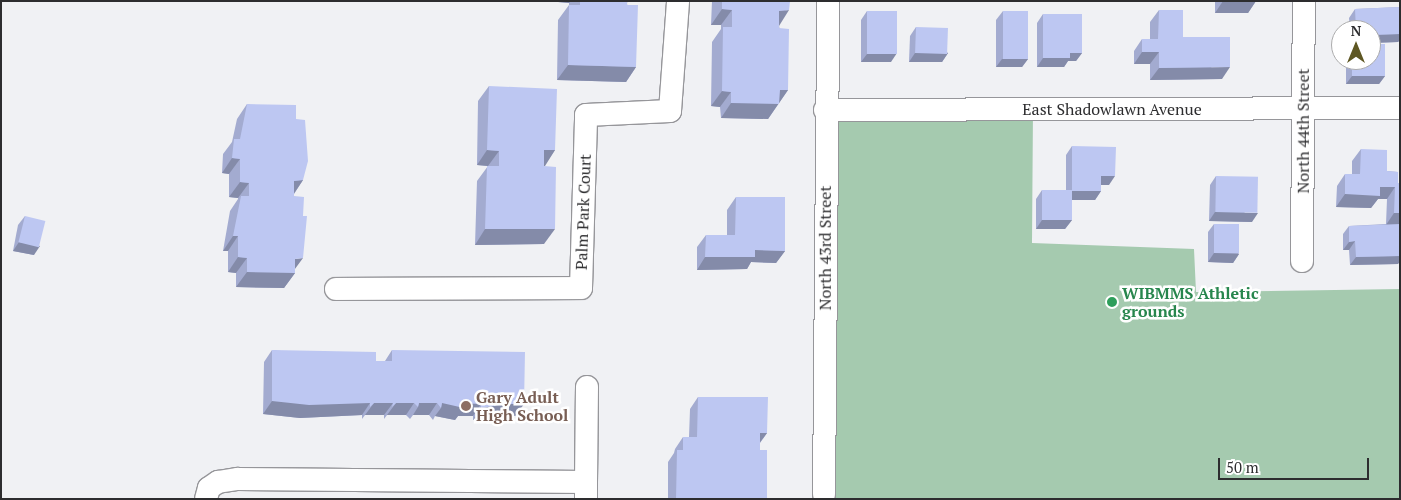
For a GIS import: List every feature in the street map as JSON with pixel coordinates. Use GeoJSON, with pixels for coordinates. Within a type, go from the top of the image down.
{"type":"FeatureCollection","features":[{"type":"Feature","properties":{"kind":"street","name":"Palm Park Court"},"geometry":{"type":"LineString","coordinates":[[336,289],[581,288],[586,115],[670,111],[678,1]]}},
{"type":"Feature","properties":{"kind":"street","name":"North 43rd Street"},"geometry":{"type":"LineString","coordinates":[[824,494],[825,110],[828,1]]}},
{"type":"Feature","properties":{"kind":"street","name":"North 44th Street"},"geometry":{"type":"LineString","coordinates":[[1302,261],[1304,1]]}},
{"type":"Feature","properties":{"kind":"street","name":"East Shadowlawn Avenue"},"geometry":{"type":"LineString","coordinates":[[825,110],[1400,108]]}},
{"type":"Feature","properties":{"kind":"street"},"geometry":{"type":"LineString","coordinates":[[206,499],[209,488],[218,482],[238,480],[586,490],[587,387]]}},
{"type":"Feature","properties":{"kind":"green space","name":"WIBMMS Athletic grounds"},"geometry":{"type":"Polygon","coordinates":[[[1033,109],[1032,243],[1194,249],[1196,292],[1400,289],[1400,499],[824,499],[825,110],[1033,109]]]}},
{"type":"Feature","properties":{"kind":"building"},"geometry":{"type":"Polygon","coordinates":[[[580,1],[627,1],[627,5],[638,5],[636,67],[568,65],[569,5],[580,5],[580,1]]]}},
{"type":"Feature","properties":{"kind":"building"},"geometry":{"type":"Polygon","coordinates":[[[722,1],[790,1],[789,10],[779,11],[779,28],[789,29],[788,90],[780,90],[779,104],[731,103],[731,92],[722,91],[723,27],[732,27],[732,10],[722,9],[722,1]]]}},
{"type":"Feature","properties":{"kind":"building"},"geometry":{"type":"Polygon","coordinates":[[[1400,7],[1400,34],[1381,35],[1381,20],[1356,20],[1355,9],[1400,7]]]}},
{"type":"Feature","properties":{"kind":"building"},"geometry":{"type":"Polygon","coordinates":[[[1159,10],[1183,10],[1183,37],[1230,37],[1230,67],[1159,68],[1159,52],[1142,52],[1142,39],[1158,39],[1159,10]]]}},
{"type":"Feature","properties":{"kind":"building"},"geometry":{"type":"Polygon","coordinates":[[[867,11],[897,11],[897,54],[867,54],[867,11]]]}},
{"type":"Feature","properties":{"kind":"building"},"geometry":{"type":"Polygon","coordinates":[[[1003,11],[1028,11],[1028,59],[1003,59],[1003,11]]]}},
{"type":"Feature","properties":{"kind":"building"},"geometry":{"type":"Polygon","coordinates":[[[1043,14],[1082,14],[1082,53],[1070,53],[1070,58],[1043,58],[1043,14]]]}},
{"type":"Feature","properties":{"kind":"building"},"geometry":{"type":"Polygon","coordinates":[[[916,27],[948,28],[947,54],[915,53],[916,27]]]}},
{"type":"Feature","properties":{"kind":"building"},"geometry":{"type":"Polygon","coordinates":[[[1381,44],[1385,44],[1385,76],[1352,76],[1352,70],[1381,70],[1381,44]]]}},
{"type":"Feature","properties":{"kind":"building"},"geometry":{"type":"Polygon","coordinates":[[[489,86],[557,89],[555,150],[544,150],[544,166],[556,167],[555,229],[485,229],[487,166],[499,166],[499,151],[487,150],[489,86]]]}},
{"type":"Feature","properties":{"kind":"building"},"geometry":{"type":"Polygon","coordinates":[[[247,104],[296,105],[296,119],[305,120],[308,161],[303,180],[294,181],[294,196],[304,197],[303,216],[307,216],[303,258],[295,259],[295,273],[247,272],[247,258],[238,257],[238,236],[233,236],[241,196],[249,196],[249,183],[240,182],[240,159],[232,158],[234,139],[240,139],[247,104]]]}},
{"type":"Feature","properties":{"kind":"building"},"geometry":{"type":"Polygon","coordinates":[[[1072,146],[1116,147],[1115,176],[1101,176],[1101,191],[1072,191],[1072,220],[1042,220],[1042,190],[1072,190],[1072,146]]]}},
{"type":"Feature","properties":{"kind":"building"},"geometry":{"type":"Polygon","coordinates":[[[1361,149],[1387,150],[1387,171],[1398,172],[1400,213],[1394,213],[1395,187],[1380,187],[1380,196],[1345,194],[1345,174],[1360,174],[1361,149]]]}},
{"type":"Feature","properties":{"kind":"building"},"geometry":{"type":"Polygon","coordinates":[[[1216,176],[1258,177],[1257,213],[1215,212],[1216,176]]]}},
{"type":"Feature","properties":{"kind":"building"},"geometry":{"type":"Polygon","coordinates":[[[736,197],[785,197],[785,251],[755,250],[755,257],[705,257],[706,235],[735,235],[736,197]]]}},
{"type":"Feature","properties":{"kind":"building"},"geometry":{"type":"Polygon","coordinates":[[[25,216],[45,221],[39,247],[18,242],[25,216]]]}},
{"type":"Feature","properties":{"kind":"building"},"geometry":{"type":"Polygon","coordinates":[[[1214,224],[1239,224],[1239,253],[1214,253],[1214,224]]]}},
{"type":"Feature","properties":{"kind":"building"},"geometry":{"type":"Polygon","coordinates":[[[1400,224],[1400,256],[1356,257],[1355,241],[1349,242],[1349,226],[1400,224]]]}},
{"type":"Feature","properties":{"kind":"building"},"geometry":{"type":"Polygon","coordinates":[[[272,350],[376,352],[376,361],[392,361],[392,350],[525,352],[524,404],[509,404],[509,409],[505,404],[481,408],[481,404],[464,403],[464,408],[442,403],[441,408],[437,403],[419,403],[418,407],[414,403],[396,403],[392,407],[393,403],[374,403],[370,407],[370,403],[309,405],[272,401],[272,350]]]}},
{"type":"Feature","properties":{"kind":"building"},"geometry":{"type":"Polygon","coordinates":[[[698,397],[768,397],[767,433],[760,433],[760,450],[767,450],[767,499],[676,499],[677,450],[683,450],[683,437],[697,437],[698,397]]]}},
{"type":"Feature","properties":{"kind":"place","name":"WIBMMS Athletic grounds"},"geometry":{"type":"Point","coordinates":[1112,302]}},
{"type":"Feature","properties":{"kind":"place","name":"Gary Adult High School"},"geometry":{"type":"Point","coordinates":[466,406]}}]}
